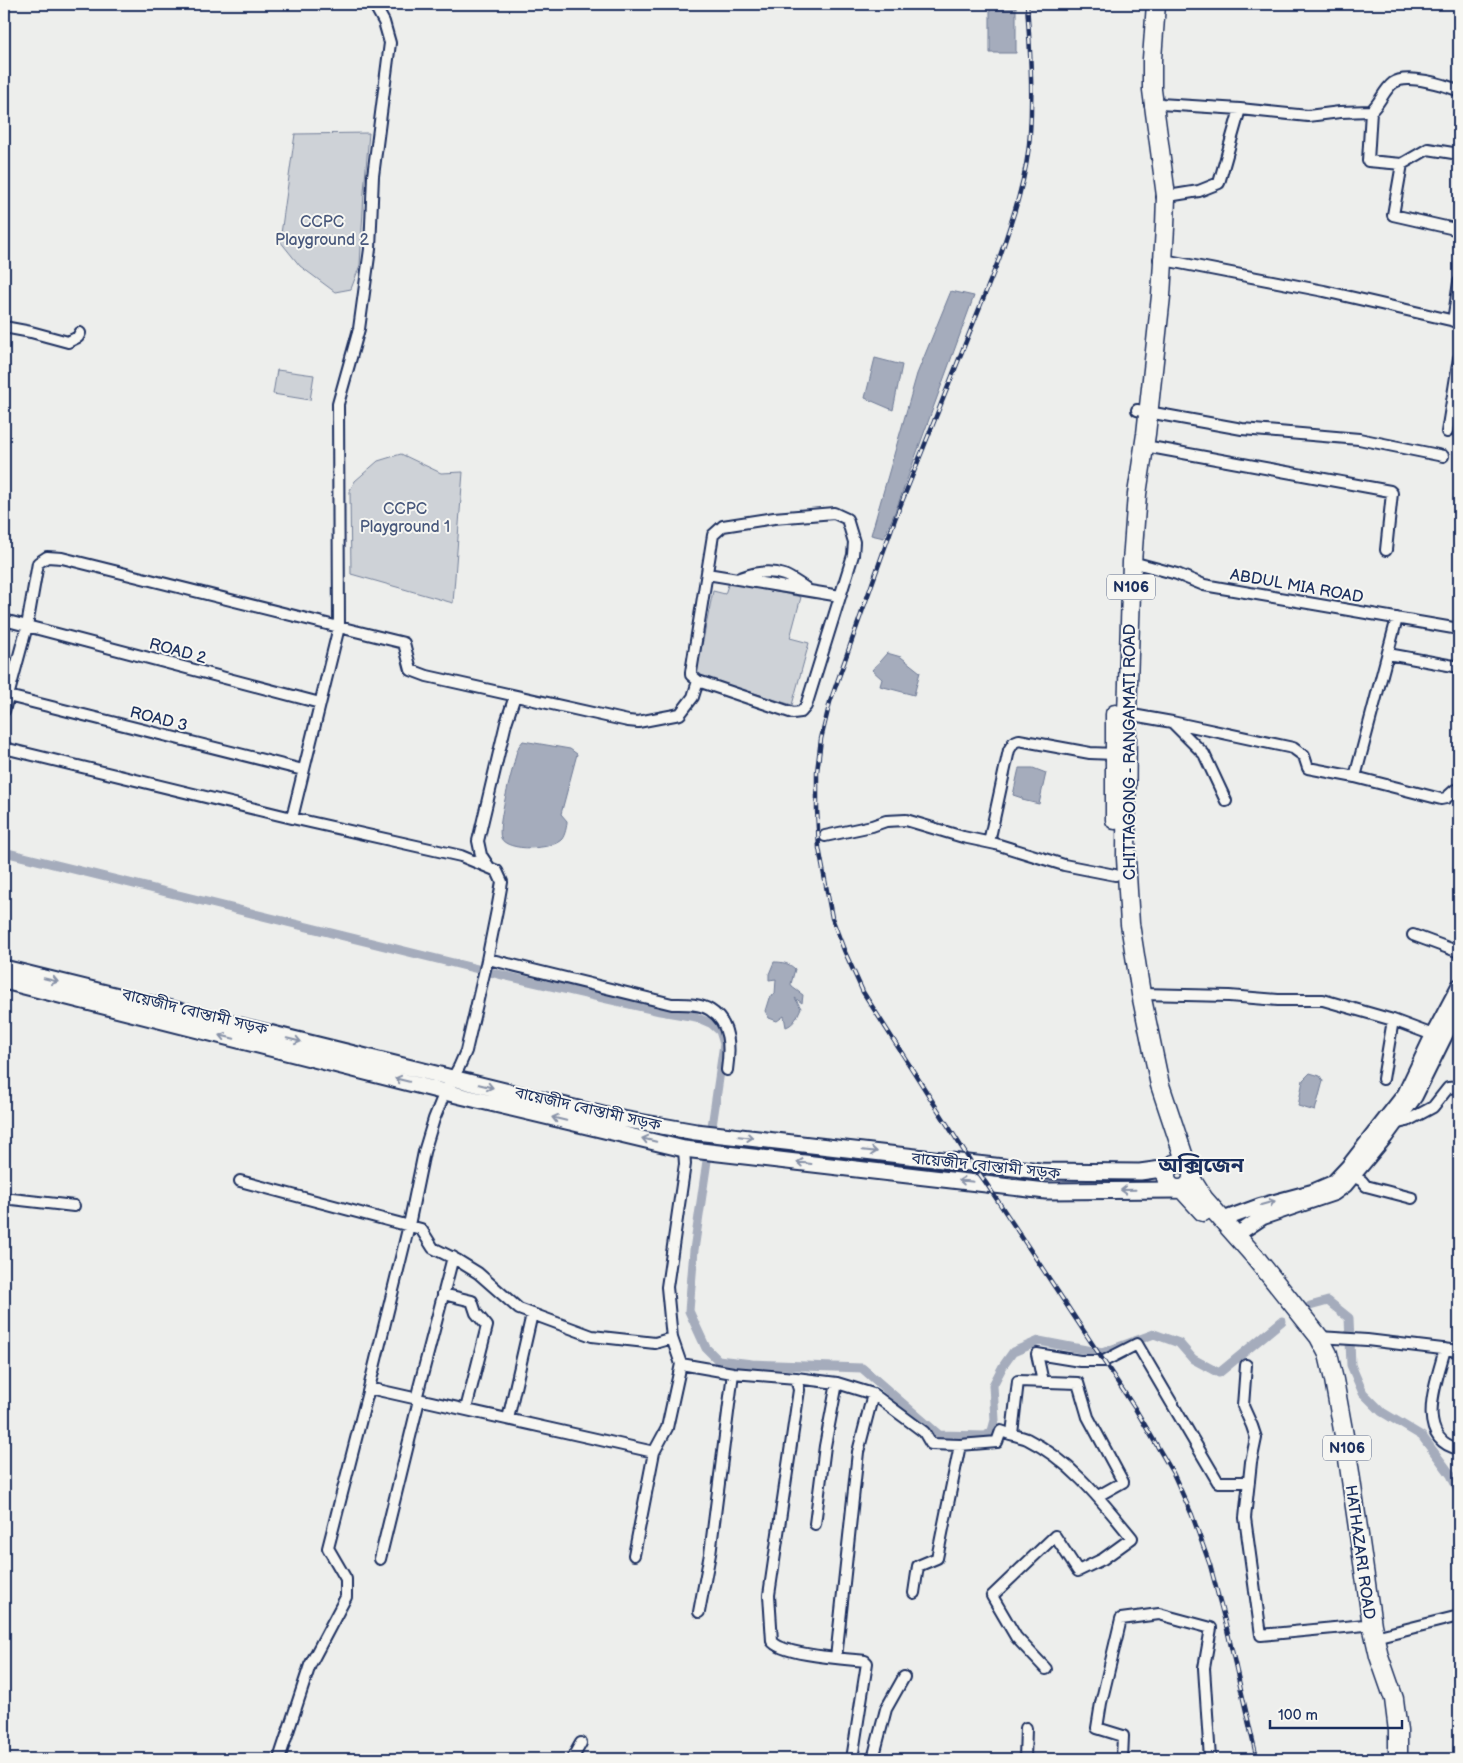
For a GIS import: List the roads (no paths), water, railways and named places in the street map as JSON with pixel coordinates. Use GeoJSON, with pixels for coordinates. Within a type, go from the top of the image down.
{"type":"FeatureCollection","features":[{"type":"Feature","properties":{"kind":"highway","name":"CHITTAGONG - RANGAMATI ROAD"},"geometry":{"type":"LineString","coordinates":[[1147,4],[1144,72],[1151,105],[1162,197],[1161,260],[1143,411],[1126,497],[1121,567],[1115,754],[1115,874],[1131,1000],[1155,1099],[1181,1176]]}},
{"type":"Feature","properties":{"kind":"highway","name":"CHITTAGONG - RANGAMATI ROAD"},"geometry":{"type":"LineString","coordinates":[[1151,105],[1156,4]]}},
{"type":"Feature","properties":{"kind":"highway","name":"CHITTAGONG - RANGAMATI ROAD"},"geometry":{"type":"LineString","coordinates":[[1143,411],[1145,446],[1138,494],[1132,562],[1127,714],[1126,858],[1130,924],[1141,994],[1181,1176]]}},
{"type":"Feature","properties":{"kind":"highway","name":"HATHAZARI ROAD"},"geometry":{"type":"LineString","coordinates":[[1181,1176],[1256,1258],[1319,1337],[1328,1354],[1347,1452],[1370,1631],[1394,1699],[1398,1732],[1398,1759]]}},
{"type":"Feature","properties":{"kind":"highway","name":"HATHAZARI ROAD"},"geometry":{"type":"LineString","coordinates":[[1181,1176],[1284,1305],[1318,1355],[1330,1403],[1370,1631],[1385,1694],[1390,1723],[1390,1759]]}},
{"type":"Feature","properties":{"kind":"main road","name":"বায়েজীদ বোস্তামী সড়ক"},"geometry":{"type":"LineString","coordinates":[[4,968],[688,1149],[1046,1191],[1181,1176]]}},
{"type":"Feature","properties":{"kind":"main road","name":"বায়েজীদ বোস্তামী সড়ক"},"geometry":{"type":"LineString","coordinates":[[4,981],[449,1085],[696,1132],[1040,1171],[1140,1172],[1181,1176]]}},
{"type":"Feature","properties":{"kind":"main road"},"geometry":{"type":"LineString","coordinates":[[1222,1221],[1230,1216],[1312,1192],[1333,1183],[1404,1094],[1459,986]]}},
{"type":"Feature","properties":{"kind":"main road"},"geometry":{"type":"LineString","coordinates":[[1236,1235],[1264,1216],[1334,1194],[1353,1176],[1415,1096],[1459,1007]]}},
{"type":"Feature","properties":{"kind":"street"},"geometry":{"type":"LineString","coordinates":[[292,818],[339,628],[338,404],[359,328],[370,249],[373,176],[390,43],[384,22],[374,4]]}},
{"type":"Feature","properties":{"kind":"street"},"geometry":{"type":"LineString","coordinates":[[1151,105],[1240,109],[1308,116],[1372,111],[1379,105],[1394,82],[1400,80],[1432,82],[1459,91]]}},
{"type":"Feature","properties":{"kind":"street"},"geometry":{"type":"LineString","coordinates":[[1162,197],[1198,191],[1218,183],[1240,109]]}},
{"type":"Feature","properties":{"kind":"street"},"geometry":{"type":"LineString","coordinates":[[1372,111],[1368,161],[1402,164],[1428,148],[1459,154]]}},
{"type":"Feature","properties":{"kind":"street"},"geometry":{"type":"LineString","coordinates":[[1402,164],[1393,215],[1459,230]]}},
{"type":"Feature","properties":{"kind":"street"},"geometry":{"type":"LineString","coordinates":[[1161,260],[1324,291],[1456,322],[1459,282]]}},
{"type":"Feature","properties":{"kind":"street"},"geometry":{"type":"LineString","coordinates":[[4,327],[68,342],[78,337],[80,333]]}},
{"type":"Feature","properties":{"kind":"street"},"geometry":{"type":"LineString","coordinates":[[1447,432],[1459,358]]}},
{"type":"Feature","properties":{"kind":"street"},"geometry":{"type":"LineString","coordinates":[[1143,411],[1242,429],[1359,439],[1443,456]]}},
{"type":"Feature","properties":{"kind":"street"},"geometry":{"type":"LineString","coordinates":[[1145,446],[1390,491],[1392,493],[1386,550]]}},
{"type":"Feature","properties":{"kind":"street"},"geometry":{"type":"LineString","coordinates":[[834,513],[842,515],[847,519],[854,542],[853,555],[806,706],[802,712],[794,714],[698,681],[691,675],[707,574],[713,535],[723,526],[774,518],[834,513]]}},
{"type":"Feature","properties":{"kind":"street"},"geometry":{"type":"LineString","coordinates":[[4,711],[27,626],[38,563],[46,557],[62,558],[404,643],[411,670],[427,676],[638,722],[680,714],[693,697],[698,681]]}},
{"type":"Feature","properties":{"kind":"street","name":"ABDUL MIA ROAD"},"geometry":{"type":"LineString","coordinates":[[1132,562],[1177,574],[1204,585],[1459,629]]}},
{"type":"Feature","properties":{"kind":"street"},"geometry":{"type":"LineString","coordinates":[[707,574],[840,596]]}},
{"type":"Feature","properties":{"kind":"street"},"geometry":{"type":"LineString","coordinates":[[1355,778],[1397,618]]}},
{"type":"Feature","properties":{"kind":"street","name":"ROAD 2"},"geometry":{"type":"LineString","coordinates":[[4,620],[320,703]]}},
{"type":"Feature","properties":{"kind":"street"},"geometry":{"type":"LineString","coordinates":[[1388,654],[1459,667]]}},
{"type":"Feature","properties":{"kind":"street","name":"ROAD 3"},"geometry":{"type":"LineString","coordinates":[[8,696],[303,770]]}},
{"type":"Feature","properties":{"kind":"street"},"geometry":{"type":"LineString","coordinates":[[488,867],[481,855],[478,841],[506,723],[515,696]]}},
{"type":"Feature","properties":{"kind":"street"},"geometry":{"type":"LineString","coordinates":[[1127,714],[1293,748],[1304,756],[1308,768],[1441,799],[1446,798],[1455,790],[1459,790]]}},
{"type":"Feature","properties":{"kind":"street"},"geometry":{"type":"LineString","coordinates":[[1172,722],[1204,754],[1226,801]]}},
{"type":"Feature","properties":{"kind":"street"},"geometry":{"type":"LineString","coordinates":[[989,842],[1009,750],[1014,742],[1019,740],[1090,752],[1115,754]]}},
{"type":"Feature","properties":{"kind":"street"},"geometry":{"type":"LineString","coordinates":[[4,748],[292,818],[461,856],[497,871],[502,882],[487,962],[466,1051],[434,1119],[424,1152],[409,1225],[328,1548],[346,1579],[346,1597],[310,1665],[279,1759]]}},
{"type":"Feature","properties":{"kind":"street"},"geometry":{"type":"LineString","coordinates":[[825,836],[872,826],[886,821],[906,820],[963,837],[989,842],[1064,865],[1115,874]]}},
{"type":"Feature","properties":{"kind":"street"},"geometry":{"type":"LineString","coordinates":[[1413,935],[1459,952]]}},
{"type":"Feature","properties":{"kind":"street"},"geometry":{"type":"LineString","coordinates":[[487,962],[672,1004],[694,1005],[710,1009],[722,1023],[729,1038],[726,1070]]}},
{"type":"Feature","properties":{"kind":"street"},"geometry":{"type":"LineString","coordinates":[[1141,994],[1323,1000],[1393,1020],[1433,1034]]}},
{"type":"Feature","properties":{"kind":"street"},"geometry":{"type":"LineString","coordinates":[[1383,1079],[1393,1020]]}},
{"type":"Feature","properties":{"kind":"street"},"geometry":{"type":"LineString","coordinates":[[1394,1124],[1407,1121],[1434,1107],[1448,1088],[1459,1087]]}},
{"type":"Feature","properties":{"kind":"street"},"geometry":{"type":"LineString","coordinates":[[634,1555],[654,1452],[667,1428],[681,1364],[672,1338],[667,1287],[688,1149]]}},
{"type":"Feature","properties":{"kind":"street"},"geometry":{"type":"LineString","coordinates":[[1353,1176],[1366,1186],[1412,1198]]}},
{"type":"Feature","properties":{"kind":"street"},"geometry":{"type":"LineString","coordinates":[[240,1182],[421,1229],[433,1248],[478,1273],[519,1309],[592,1336],[655,1342],[672,1338]]}},
{"type":"Feature","properties":{"kind":"street"},"geometry":{"type":"LineString","coordinates":[[4,1202],[12,1199],[74,1206]]}},
{"type":"Feature","properties":{"kind":"street"},"geometry":{"type":"LineString","coordinates":[[380,1559],[417,1399],[453,1258]]}},
{"type":"Feature","properties":{"kind":"street"},"geometry":{"type":"LineString","coordinates":[[443,1294],[472,1301],[476,1313],[487,1326],[466,1409]]}},
{"type":"Feature","properties":{"kind":"street"},"geometry":{"type":"LineString","coordinates":[[508,1419],[532,1314]]}},
{"type":"Feature","properties":{"kind":"street"},"geometry":{"type":"LineString","coordinates":[[1319,1337],[1367,1340],[1459,1351]]}},
{"type":"Feature","properties":{"kind":"street"},"geometry":{"type":"LineString","coordinates":[[1042,1382],[1037,1354],[1080,1361],[1104,1361],[1137,1344],[1218,1482],[1249,1482]]}},
{"type":"Feature","properties":{"kind":"street"},"geometry":{"type":"LineString","coordinates":[[1445,1349],[1431,1415],[1434,1431],[1448,1446],[1459,1449]]}},
{"type":"Feature","properties":{"kind":"street"},"geometry":{"type":"LineString","coordinates":[[681,1364],[732,1373],[837,1382],[873,1394],[924,1432],[931,1444],[960,1445],[997,1442],[1001,1431],[1026,1439],[1061,1460],[1098,1496],[1132,1538],[1104,1559],[1078,1571],[1055,1536],[992,1596],[1016,1637],[1046,1669]]}},
{"type":"Feature","properties":{"kind":"street"},"geometry":{"type":"LineString","coordinates":[[1246,1365],[1243,1406],[1256,1438],[1245,1518],[1261,1635],[1370,1631],[1459,1616]]}},
{"type":"Feature","properties":{"kind":"street"},"geometry":{"type":"LineString","coordinates":[[699,1612],[710,1554],[732,1373]]}},
{"type":"Feature","properties":{"kind":"street"},"geometry":{"type":"LineString","coordinates":[[796,1378],[799,1390],[769,1595],[772,1641],[775,1645],[789,1651],[867,1663],[852,1759]]}},
{"type":"Feature","properties":{"kind":"street"},"geometry":{"type":"LineString","coordinates":[[1012,1434],[1018,1381],[1078,1383],[1088,1417],[1123,1482],[1098,1496]]}},
{"type":"Feature","properties":{"kind":"street"},"geometry":{"type":"LineString","coordinates":[[815,1524],[825,1446],[837,1382]]}},
{"type":"Feature","properties":{"kind":"street"},"geometry":{"type":"LineString","coordinates":[[369,1388],[654,1452]]}},
{"type":"Feature","properties":{"kind":"street"},"geometry":{"type":"LineString","coordinates":[[836,1658],[858,1452],[873,1394]]}},
{"type":"Feature","properties":{"kind":"street"},"geometry":{"type":"LineString","coordinates":[[914,1593],[918,1566],[937,1558],[960,1445]]}},
{"type":"Feature","properties":{"kind":"street"},"geometry":{"type":"LineString","coordinates":[[1122,1759],[1123,1736],[1097,1728],[1121,1618],[1159,1614],[1211,1628],[1204,1668],[1210,1759]]}},
{"type":"Feature","properties":{"kind":"street"},"geometry":{"type":"LineString","coordinates":[[873,1759],[886,1710],[904,1677]]}},
{"type":"Feature","properties":{"kind":"street"},"geometry":{"type":"LineString","coordinates":[[1025,1759],[1026,1728]]}},
{"type":"Feature","properties":{"kind":"street"},"geometry":{"type":"LineString","coordinates":[[572,1759],[581,1743]]}},
{"type":"Feature","properties":{"kind":"water"},"geometry":{"type":"Polygon","coordinates":[[[990,4],[1016,4],[1016,53],[990,53],[990,4]]]}},
{"type":"Feature","properties":{"kind":"water"},"geometry":{"type":"Polygon","coordinates":[[[951,291],[974,296],[884,538],[871,535],[917,374],[951,291]]]}},
{"type":"Feature","properties":{"kind":"water"},"geometry":{"type":"Polygon","coordinates":[[[875,358],[902,365],[893,410],[865,398],[875,358]]]}},
{"type":"Feature","properties":{"kind":"water"},"geometry":{"type":"Polygon","coordinates":[[[887,653],[901,657],[920,672],[914,695],[880,686],[882,679],[872,670],[887,653]]]}},
{"type":"Feature","properties":{"kind":"water"},"geometry":{"type":"Polygon","coordinates":[[[523,741],[570,749],[577,754],[561,814],[567,821],[565,833],[557,843],[530,848],[512,846],[505,843],[501,838],[501,822],[506,797],[516,754],[523,741]]]}},
{"type":"Feature","properties":{"kind":"water"},"geometry":{"type":"Polygon","coordinates":[[[1019,768],[1033,768],[1046,773],[1039,804],[1022,800],[1022,798],[1013,795],[1019,768]]]}},
{"type":"Feature","properties":{"kind":"water"},"geometry":{"type":"Polygon","coordinates":[[[774,962],[785,963],[795,969],[791,984],[792,987],[803,995],[802,1003],[795,998],[801,1008],[794,1022],[786,1027],[784,1016],[777,1021],[769,1018],[765,1011],[769,998],[775,994],[776,979],[769,980],[769,974],[774,962]]]}},
{"type":"Feature","properties":{"kind":"water"},"geometry":{"type":"Polygon","coordinates":[[[1310,1073],[1320,1076],[1323,1081],[1315,1111],[1298,1106],[1303,1080],[1310,1073]]]}},
{"type":"Feature","properties":{"kind":"waterway"},"geometry":{"type":"LineString","coordinates":[[4,852],[502,975],[660,1011],[696,1017],[712,1024],[720,1031],[724,1044],[694,1250],[689,1311],[706,1348],[718,1360],[752,1364],[862,1368],[939,1435],[986,1436],[992,1431],[995,1420],[993,1385],[1003,1366],[1013,1352],[1039,1341],[1102,1353],[1154,1334],[1179,1343],[1193,1359],[1219,1373],[1282,1321]]}},
{"type":"Feature","properties":{"kind":"waterway"},"geometry":{"type":"LineString","coordinates":[[1310,1306],[1328,1301],[1349,1318],[1351,1365],[1363,1393],[1382,1412],[1422,1436],[1451,1475],[1459,1493]]}},
{"type":"Feature","properties":{"kind":"railway"},"geometry":{"type":"LineString","coordinates":[[1027,4],[1031,68],[1031,117],[1029,149],[1023,181],[999,259],[895,519],[830,702],[821,739],[817,772],[819,848],[832,918],[863,992],[971,1162],[1136,1410],[1173,1473],[1192,1515],[1210,1565],[1257,1759]]}},
{"type":"Feature","properties":{"kind":"district","name":"অক্সিজেন"},"geometry":{"type":"Point","coordinates":[1201,1165]}},
{"type":"Feature","properties":{"kind":"park label","name":"CCPC Playground 2"},"geometry":{"type":"Point","coordinates":[322,230]}},
{"type":"Feature","properties":{"kind":"park label","name":"CCPC Playground 1"},"geometry":{"type":"Point","coordinates":[405,517]}}]}
